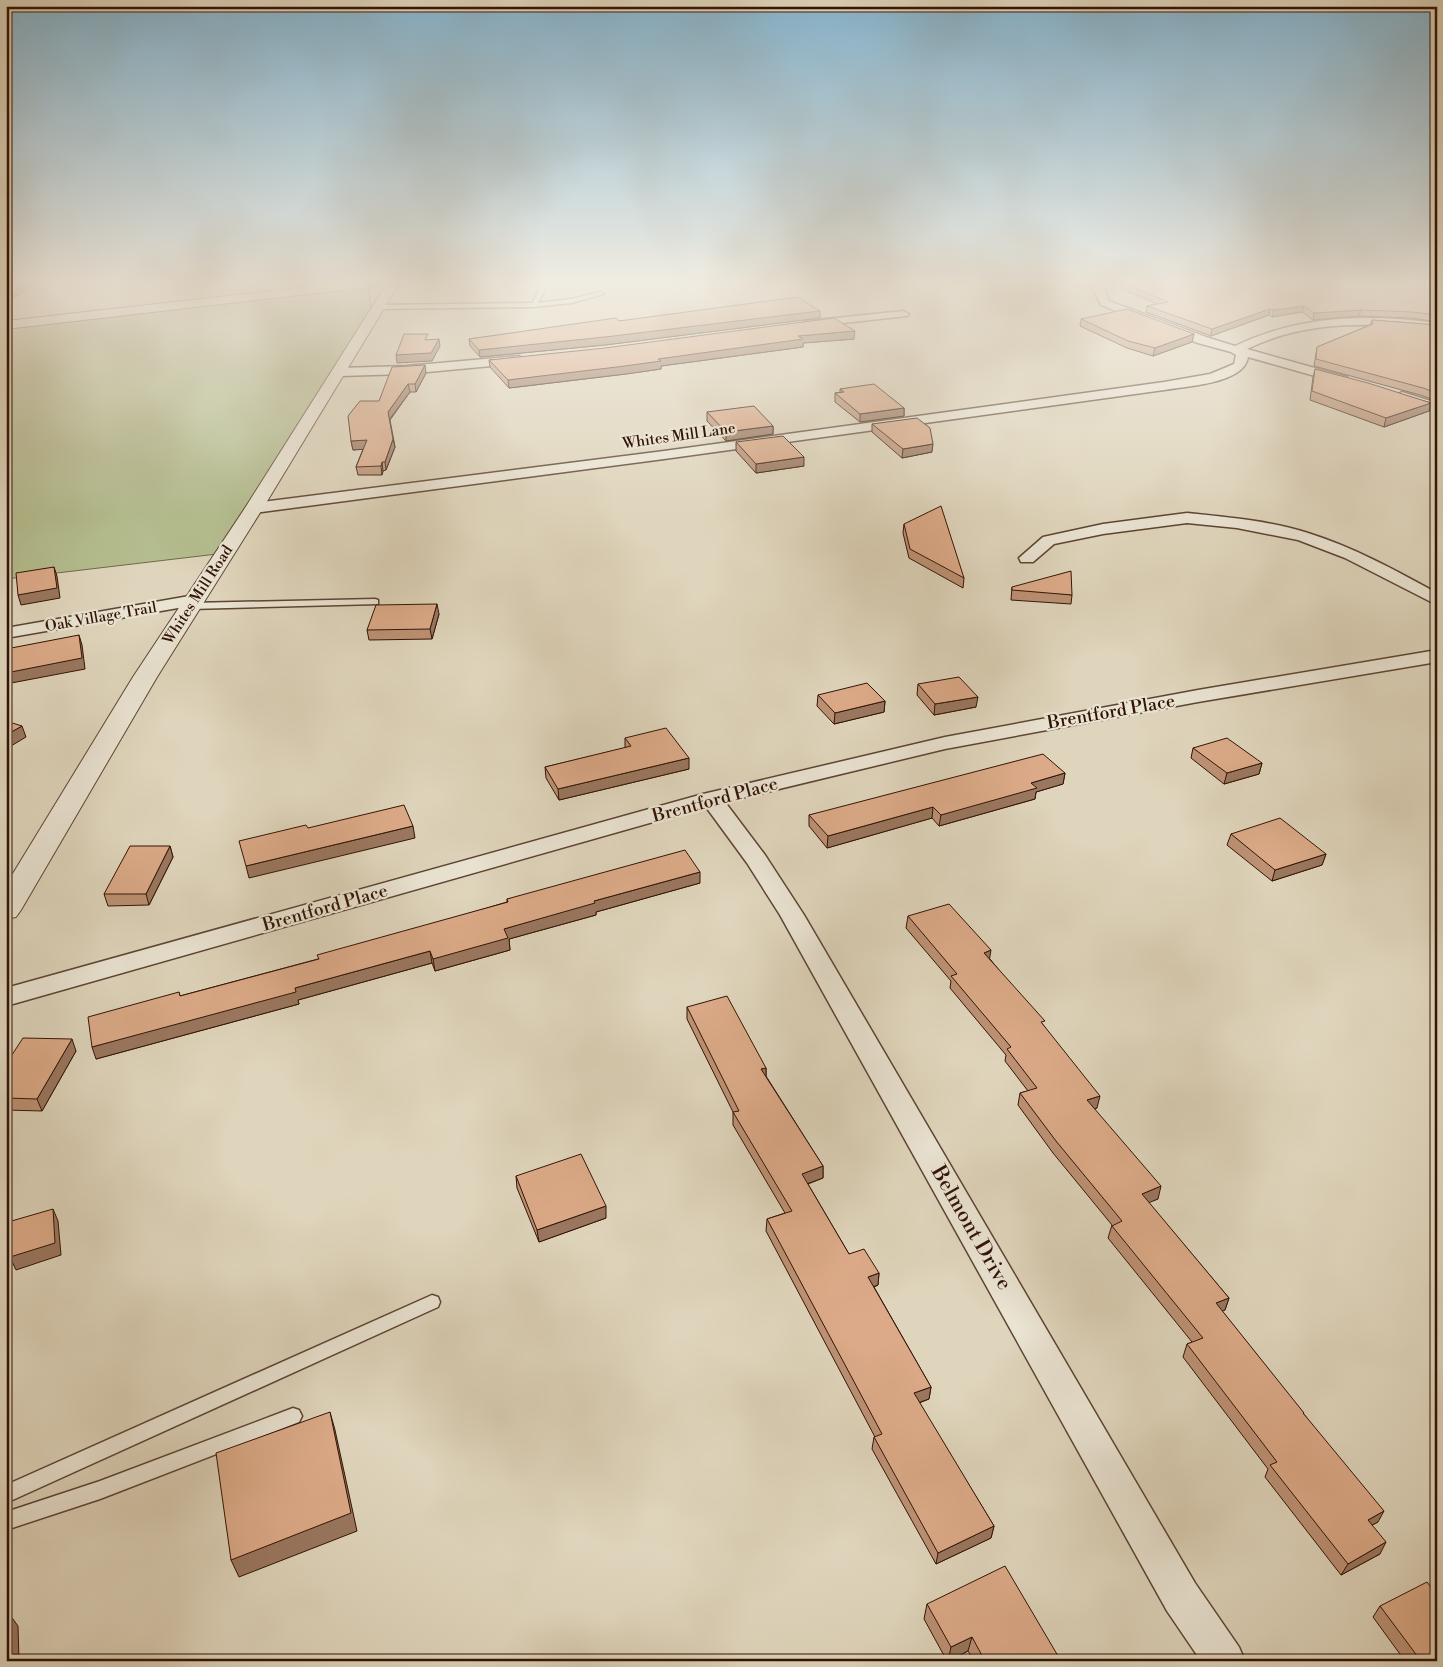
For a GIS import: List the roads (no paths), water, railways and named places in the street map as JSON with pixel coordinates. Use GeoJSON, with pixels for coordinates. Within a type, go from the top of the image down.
{"type":"FeatureCollection","features":[{"type":"Feature","properties":{"kind":"street","name":"Whites Mill Road"},"geometry":{"type":"LineString","coordinates":[[6,910],[145,677],[347,360]]}},
{"type":"Feature","properties":{"kind":"street"},"geometry":{"type":"LineString","coordinates":[[340,372],[406,370],[525,360]]}},
{"type":"Feature","properties":{"kind":"street","name":"Whites Mill Lane"},"geometry":{"type":"LineString","coordinates":[[254,508],[664,455],[1164,386],[1216,376],[1238,368],[1242,360]]}},
{"type":"Feature","properties":{"kind":"street"},"geometry":{"type":"LineString","coordinates":[[1272,360],[1358,383]]}},
{"type":"Feature","properties":{"kind":"street"},"geometry":{"type":"LineString","coordinates":[[1394,393],[1437,408]]}},
{"type":"Feature","properties":{"kind":"street"},"geometry":{"type":"LineString","coordinates":[[1026,558],[1049,540],[1137,523],[1187,518],[1258,526],[1302,536],[1372,564],[1437,600]]}},
{"type":"Feature","properties":{"kind":"street","name":"Oak Village Trail"},"geometry":{"type":"LineString","coordinates":[[6,633],[193,603]]}},
{"type":"Feature","properties":{"kind":"street","name":"Brentford Place"},"geometry":{"type":"LineString","coordinates":[[6,997],[711,800],[945,743],[1198,696],[1437,656]]}},
{"type":"Feature","properties":{"kind":"street","name":"Belmont Drive"},"geometry":{"type":"LineString","coordinates":[[711,800],[757,860],[796,923],[1181,1597],[1225,1661]]}},
{"type":"Feature","properties":{"kind":"lane"},"geometry":{"type":"LineString","coordinates":[[193,603],[375,602]]}},
{"type":"Feature","properties":{"kind":"lane"},"geometry":{"type":"LineString","coordinates":[[6,1494],[432,1302]]}},
{"type":"Feature","properties":{"kind":"lane"},"geometry":{"type":"LineString","coordinates":[[6,1521],[100,1490],[293,1416]]}}]}
